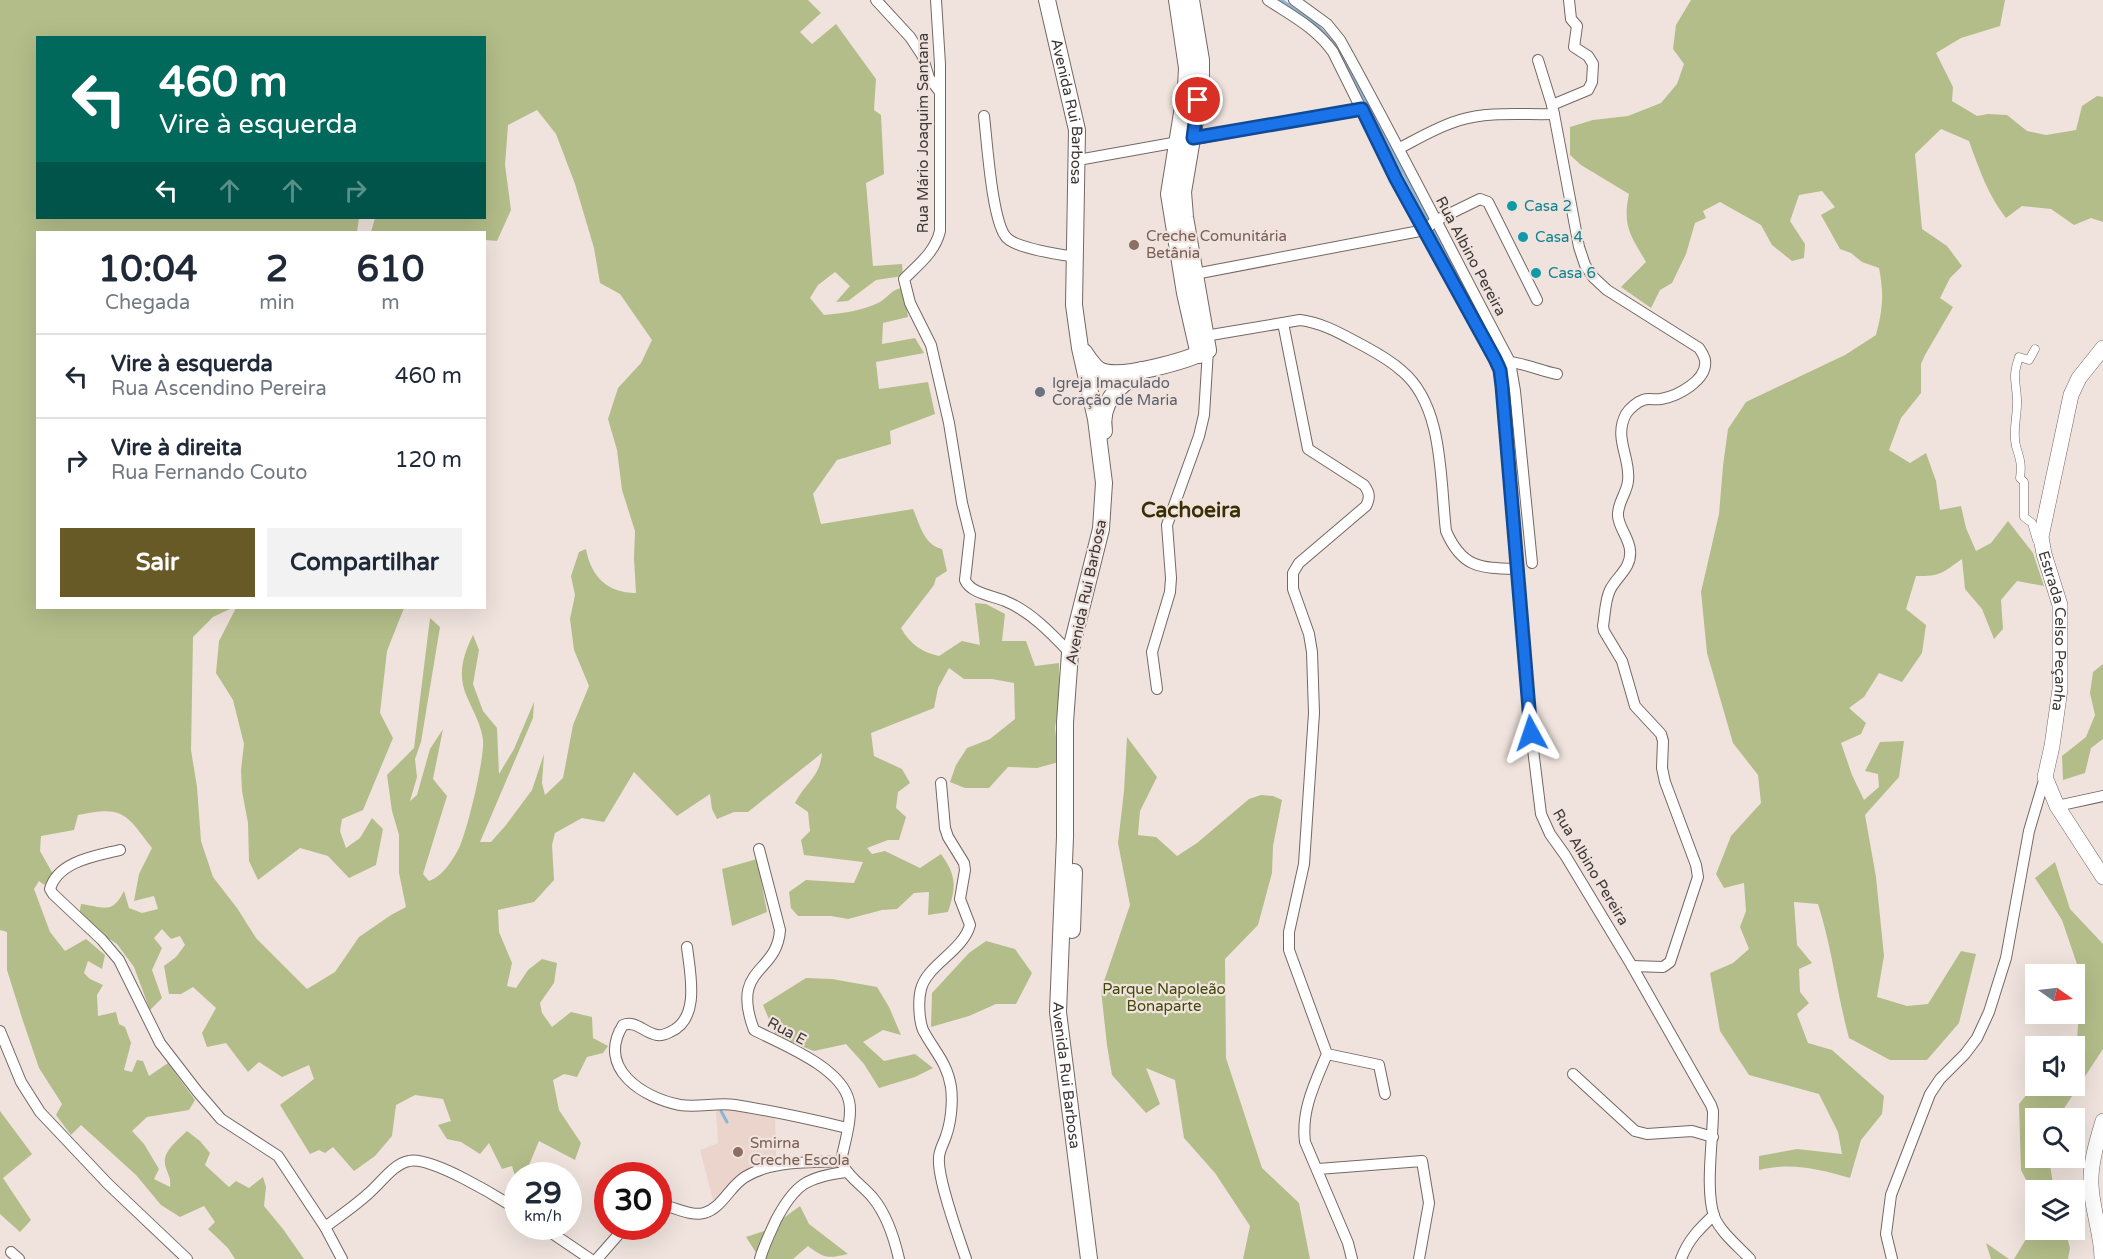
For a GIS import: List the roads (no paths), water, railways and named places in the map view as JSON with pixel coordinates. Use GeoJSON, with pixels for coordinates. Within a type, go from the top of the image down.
{"type":"FeatureCollection","features":[{"type":"Feature","properties":{"kind":"main road","name":"Avenida Rui Barbosa"},"geometry":{"type":"LineString","coordinates":[[1047,0],[1077,130],[1074,305],[1080,348],[1096,419],[1104,483],[1101,529],[1070,653],[1065,722],[1065,837],[1058,1012],[1089,1259]]}},
{"type":"Feature","properties":{"kind":"main road"},"geometry":{"type":"LineString","coordinates":[[1177,0],[1187,68],[1186,167],[1183,192],[1203,349]]}},
{"type":"Feature","properties":{"kind":"main road"},"geometry":{"type":"LineString","coordinates":[[1191,0],[1201,60],[1201,85],[1169,194],[1185,293],[1203,349]]}},
{"type":"Feature","properties":{"kind":"main road"},"geometry":{"type":"LineString","coordinates":[[1080,348],[1101,371],[1142,370],[1203,349]]}},
{"type":"Feature","properties":{"kind":"main road","name":"Estrada Celso Peçanha"},"geometry":{"type":"LineString","coordinates":[[2045,777],[2060,689],[2060,604],[2041,537],[2071,395],[2079,378],[2103,348]]}},
{"type":"Feature","properties":{"kind":"main road","name":"Avenida Rui Barbosa"},"geometry":{"type":"LineString","coordinates":[[1098,1259],[1067,998],[1074,900],[1077,677],[1079,645],[1108,531],[1112,485],[1103,421],[1115,391],[1142,370]]}},
{"type":"Feature","properties":{"kind":"main road"},"geometry":{"type":"LineString","coordinates":[[2045,777],[2057,806],[2103,877]]}},
{"type":"Feature","properties":{"kind":"main road"},"geometry":{"type":"LineString","coordinates":[[2102,1259],[2101,1236],[2091,1185],[2095,1149],[2103,1121]]}},
{"type":"Feature","properties":{"kind":"street"},"geometry":{"type":"LineString","coordinates":[[876,0],[910,37],[922,55],[929,78],[940,92]]}},
{"type":"Feature","properties":{"kind":"street","name":"Rua Mário Joaquim Santana"},"geometry":{"type":"LineString","coordinates":[[936,0],[940,64],[940,231],[938,242],[931,252],[904,279],[910,303],[931,345],[949,423],[962,504],[970,535],[965,580],[972,588],[1021,609],[1054,636],[1070,653]]}},
{"type":"Feature","properties":{"kind":"street","name":"Rua Albino Pereira"},"geometry":{"type":"LineString","coordinates":[[1268,0],[1313,29],[1333,52],[1396,179],[1430,225],[1510,362],[1515,391],[1532,563]]}},
{"type":"Feature","properties":{"kind":"street","name":"Rua Albino Pereira"},"geometry":{"type":"LineString","coordinates":[[1294,0],[1332,29],[1399,157],[1500,370],[1531,733],[1541,814],[1550,834],[1632,966],[1711,1105],[1713,1137],[1710,1187],[1714,1215]]}},
{"type":"Feature","properties":{"kind":"street"},"geometry":{"type":"LineString","coordinates":[[1396,179],[1399,157],[1443,126],[1462,119],[1553,110],[1588,90],[1592,82],[1592,59],[1574,47],[1577,26],[1571,19],[1569,0]]}},
{"type":"Feature","properties":{"kind":"street"},"geometry":{"type":"LineString","coordinates":[[1538,60],[1553,110],[1578,248],[1585,265],[1593,277],[1607,290],[1699,348],[1705,359],[1704,370],[1692,385],[1662,399],[1642,400],[1627,412],[1620,438],[1628,483],[1618,514],[1630,551],[1624,572],[1610,589],[1603,626],[1622,661],[1635,706],[1661,734],[1664,741],[1662,768],[1665,782],[1696,865],[1698,877],[1670,962],[1663,967],[1632,966]]}},
{"type":"Feature","properties":{"kind":"street"},"geometry":{"type":"LineString","coordinates":[[1077,160],[1362,109]]}},
{"type":"Feature","properties":{"kind":"street"},"geometry":{"type":"LineString","coordinates":[[984,116],[988,162],[1002,230],[1008,240],[1037,250],[1074,257]]}},
{"type":"Feature","properties":{"kind":"street"},"geometry":{"type":"LineString","coordinates":[[1195,274],[1430,225],[1480,199],[1485,199],[1537,300]]}},
{"type":"Feature","properties":{"kind":"street"},"geometry":{"type":"LineString","coordinates":[[1157,689],[1152,652],[1170,592],[1167,525],[1200,436],[1204,415],[1203,349],[1283,323],[1300,320],[1317,322],[1386,358],[1404,372],[1420,393],[1432,416],[1446,531],[1450,541],[1460,555],[1479,567],[1517,569]]}},
{"type":"Feature","properties":{"kind":"street"},"geometry":{"type":"LineString","coordinates":[[1283,323],[1308,449],[1364,485],[1369,491],[1366,506],[1299,563],[1293,573],[1293,589],[1309,634],[1312,652],[1314,713],[1304,864],[1289,932],[1289,950],[1327,1054],[1306,1106],[1303,1125],[1305,1142],[1348,1243],[1352,1259]]}},
{"type":"Feature","properties":{"kind":"street"},"geometry":{"type":"LineString","coordinates":[[2035,349],[2029,360],[2019,357],[2015,370],[2014,385],[2017,399],[2015,423],[2016,447],[2021,459],[2020,478],[2024,482],[2024,517],[2032,523],[2043,550]]}},
{"type":"Feature","properties":{"kind":"street"},"geometry":{"type":"LineString","coordinates":[[1510,362],[1526,364],[1544,372],[1557,374]]}},
{"type":"Feature","properties":{"kind":"street"},"geometry":{"type":"LineString","coordinates":[[1892,1259],[1886,1234],[1891,1195],[1930,1094],[1940,1079],[1965,1054],[1977,1038],[1989,1012],[2006,958],[2029,831],[2045,777]]}},
{"type":"Feature","properties":{"kind":"street"},"geometry":{"type":"LineString","coordinates":[[941,783],[945,828],[964,864],[960,899],[970,925],[964,938],[921,986],[919,998],[922,1028],[945,1065],[951,1088],[951,1113],[939,1159],[940,1171],[966,1259]]}},
{"type":"Feature","properties":{"kind":"street"},"geometry":{"type":"LineString","coordinates":[[2057,806],[2103,796]]}},
{"type":"Feature","properties":{"kind":"street","name":"Rua E"},"geometry":{"type":"LineString","coordinates":[[759,849],[780,930],[779,941],[773,952],[753,976],[747,994],[747,1011],[754,1030],[813,1061],[842,1087],[849,1101],[850,1118],[841,1161]]}},
{"type":"Feature","properties":{"kind":"street"},"geometry":{"type":"LineString","coordinates":[[120,850],[81,860],[59,874],[50,889],[119,960],[160,1043],[197,1092],[222,1119],[278,1156],[325,1227],[342,1259]]}},
{"type":"Feature","properties":{"kind":"street"},"geometry":{"type":"LineString","coordinates":[[687,947],[692,992],[687,1013],[674,1031],[664,1035],[657,1035],[634,1024],[622,1025],[614,1050],[617,1064],[623,1074],[651,1097],[680,1105],[736,1105],[847,1128]]}},
{"type":"Feature","properties":{"kind":"street"},"geometry":{"type":"LineString","coordinates":[[0,1031],[21,1082],[40,1112],[108,1184],[188,1259]]}},
{"type":"Feature","properties":{"kind":"street"},"geometry":{"type":"LineString","coordinates":[[1327,1054],[1378,1065],[1385,1094]]}},
{"type":"Feature","properties":{"kind":"street"},"geometry":{"type":"LineString","coordinates":[[1573,1074],[1635,1131],[1647,1134],[1692,1131],[1713,1137]]}},
{"type":"Feature","properties":{"kind":"street"},"geometry":{"type":"LineString","coordinates":[[325,1227],[369,1194],[389,1173],[408,1161],[422,1161],[473,1183],[504,1202]]}},
{"type":"Feature","properties":{"kind":"street"},"geometry":{"type":"LineString","coordinates":[[672,1207],[696,1214],[705,1213],[716,1206],[746,1176],[774,1166],[841,1161],[846,1172],[873,1197],[884,1214],[894,1239],[898,1259]]}},
{"type":"Feature","properties":{"kind":"street"},"geometry":{"type":"LineString","coordinates":[[1317,1169],[1422,1161],[1429,1203],[1419,1259]]}},
{"type":"Feature","properties":{"kind":"street"},"geometry":{"type":"LineString","coordinates":[[760,1259],[764,1245],[788,1198],[798,1186],[824,1175],[846,1172]]}},
{"type":"Feature","properties":{"kind":"street"},"geometry":{"type":"LineString","coordinates":[[1681,1259],[1697,1231],[1714,1215],[1720,1226],[1750,1259]]}},
{"type":"Feature","properties":{"kind":"street"},"geometry":{"type":"LineString","coordinates":[[562,1240],[590,1259]]}},
{"type":"Feature","properties":{"kind":"street"},"geometry":{"type":"LineString","coordinates":[[597,1259],[614,1240]]}},
{"type":"Feature","properties":{"kind":"waterway"},"geometry":{"type":"LineString","coordinates":[[1281,0],[1317,25],[1337,47],[1429,221]]}},
{"type":"Feature","properties":{"kind":"waterway"},"geometry":{"type":"LineString","coordinates":[[1432,227],[1503,360],[1507,373]]}},
{"type":"Feature","properties":{"kind":"waterway"},"geometry":{"type":"LineString","coordinates":[[721,1111],[727,1122]]}},
{"type":"Feature","properties":{"kind":"place","name":"Casa 2"},"geometry":{"type":"Point","coordinates":[1512,206]}},
{"type":"Feature","properties":{"kind":"place","name":"Casa 4"},"geometry":{"type":"Point","coordinates":[1523,237]}},
{"type":"Feature","properties":{"kind":"place","name":"Creche Comunitária Betânia"},"geometry":{"type":"Point","coordinates":[1134,245]}},
{"type":"Feature","properties":{"kind":"place","name":"Casa 6"},"geometry":{"type":"Point","coordinates":[1536,273]}},
{"type":"Feature","properties":{"kind":"place","name":"Igreja Imaculado Coração de Maria"},"geometry":{"type":"Point","coordinates":[1040,392]}},
{"type":"Feature","properties":{"kind":"place","name":"Smirna Creche Escola"},"geometry":{"type":"Point","coordinates":[738,1152]}},
{"type":"Feature","properties":{"kind":"district","name":"Cachoeira"},"geometry":{"type":"Point","coordinates":[1191,510]}},
{"type":"Feature","properties":{"kind":"park label","name":"Parque Napoleão Bonaparte"},"geometry":{"type":"Point","coordinates":[1164,998]}}]}
